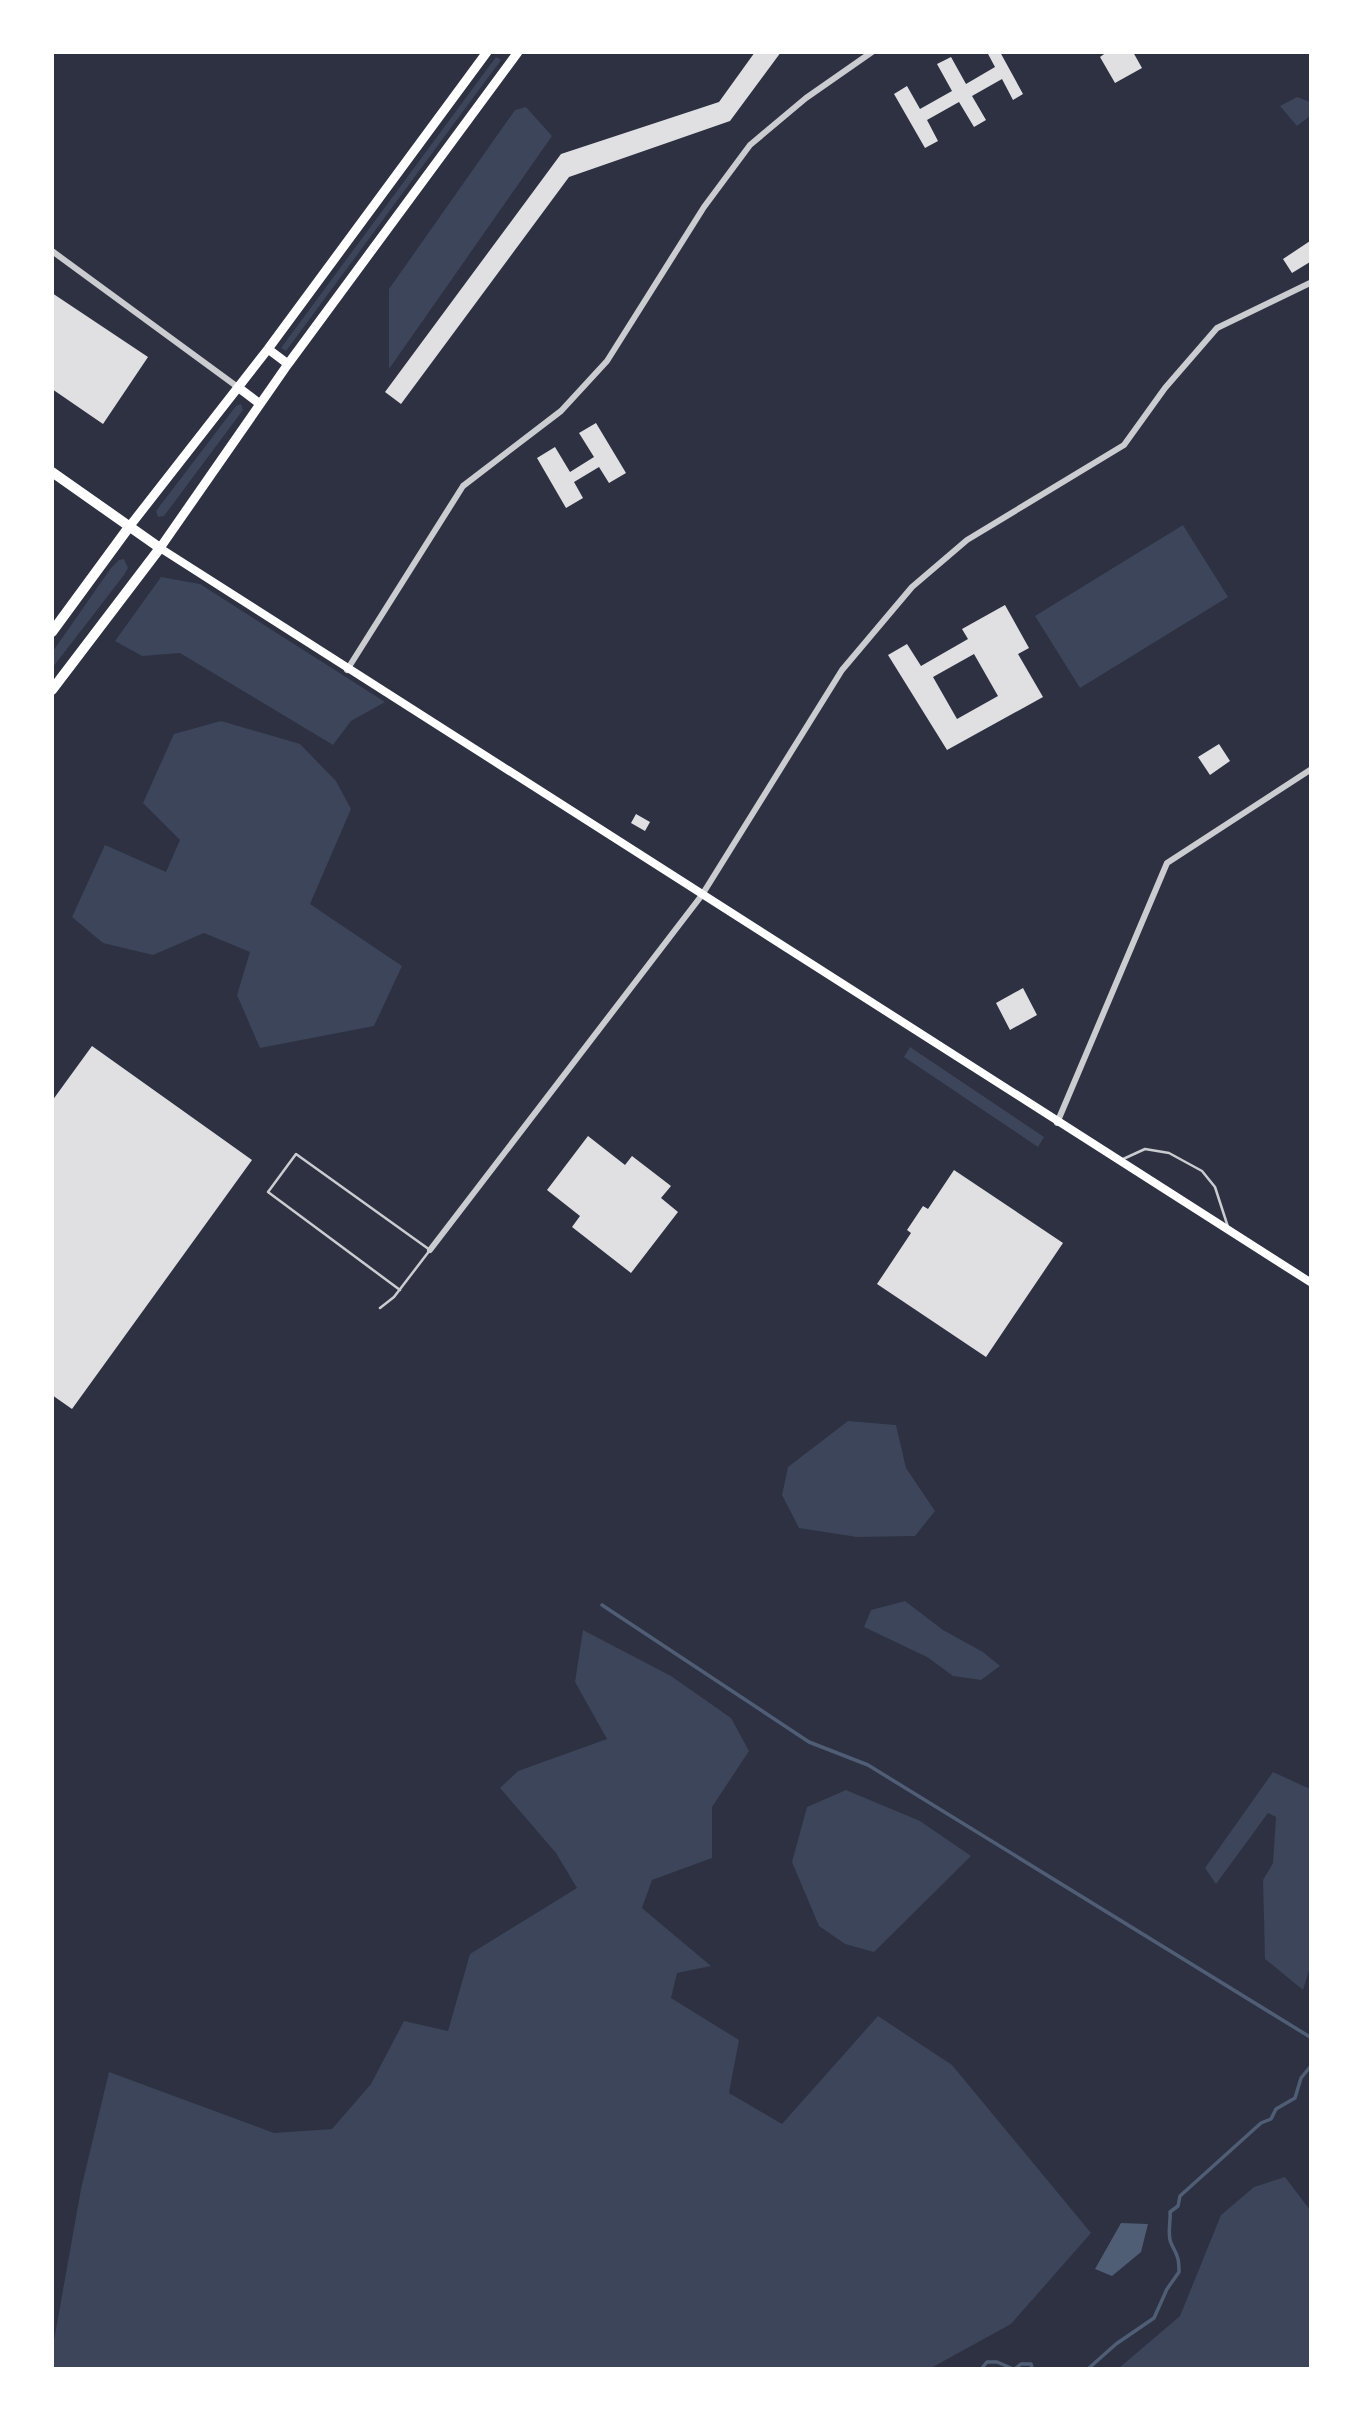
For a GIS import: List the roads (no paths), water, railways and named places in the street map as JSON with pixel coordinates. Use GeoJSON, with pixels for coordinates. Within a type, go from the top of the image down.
{"type":"FeatureCollection","features":[{"type":"Feature","properties":{"kind":"highway"},"geometry":{"type":"LineString","coordinates":[[52,472],[160,548],[52,690]]}},
{"type":"Feature","properties":{"kind":"highway"},"geometry":{"type":"LineString","coordinates":[[52,632],[129,527]]}},
{"type":"Feature","properties":{"kind":"main road"},"geometry":{"type":"LineString","coordinates":[[129,527],[239,388],[487,52]]}},
{"type":"Feature","properties":{"kind":"main road"},"geometry":{"type":"LineString","coordinates":[[518,52],[288,364],[160,548],[346,670],[1311,1282]]}},
{"type":"Feature","properties":{"kind":"main road"},"geometry":{"type":"LineString","coordinates":[[268,349],[288,364]]}},
{"type":"Feature","properties":{"kind":"main road"},"geometry":{"type":"LineString","coordinates":[[239,388],[260,404]]}},
{"type":"Feature","properties":{"kind":"street"},"geometry":{"type":"LineString","coordinates":[[346,670],[463,486],[561,411],[607,361],[704,207],[750,145],[823,86],[872,52]]}},
{"type":"Feature","properties":{"kind":"street"},"geometry":{"type":"LineString","coordinates":[[52,251],[239,388]]}},
{"type":"Feature","properties":{"kind":"street"},"geometry":{"type":"LineString","coordinates":[[430,1250],[702,895],[842,670],[912,587],[967,540],[1124,445],[1166,388],[1217,328],[1311,283]]}},
{"type":"Feature","properties":{"kind":"street"},"geometry":{"type":"LineString","coordinates":[[1057,1123],[1167,863],[1311,771]]}},
{"type":"Feature","properties":{"kind":"lane"},"geometry":{"type":"LineString","coordinates":[[1118,1161],[1145,1149],[1169,1153],[1202,1171],[1215,1187],[1229,1231]]}},
{"type":"Feature","properties":{"kind":"lane"},"geometry":{"type":"LineString","coordinates":[[380,1308],[400,1290],[430,1250],[296,1154],[268,1192],[400,1290]]}},
{"type":"Feature","properties":{"kind":"waterway"},"geometry":{"type":"LineString","coordinates":[[602,1605],[809,1742],[868,1765],[1310,2037]]}},
{"type":"Feature","properties":{"kind":"waterway"},"geometry":{"type":"LineString","coordinates":[[1089,2368],[1116,2344],[1154,2318],[1167,2289],[1179,2272],[1178,2259],[1169,2232],[1170,2212],[1178,2206],[1180,2196],[1261,2123],[1271,2119],[1276,2109],[1295,2098],[1301,2078],[1310,2067]]}},
{"type":"Feature","properties":{"kind":"waterway"},"geometry":{"type":"LineString","coordinates":[[982,2368],[987,2362],[997,2362],[1011,2368]]}},
{"type":"Feature","properties":{"kind":"waterway"},"geometry":{"type":"LineString","coordinates":[[1016,2368],[1021,2364],[1031,2364],[1032,2368]]}}]}
